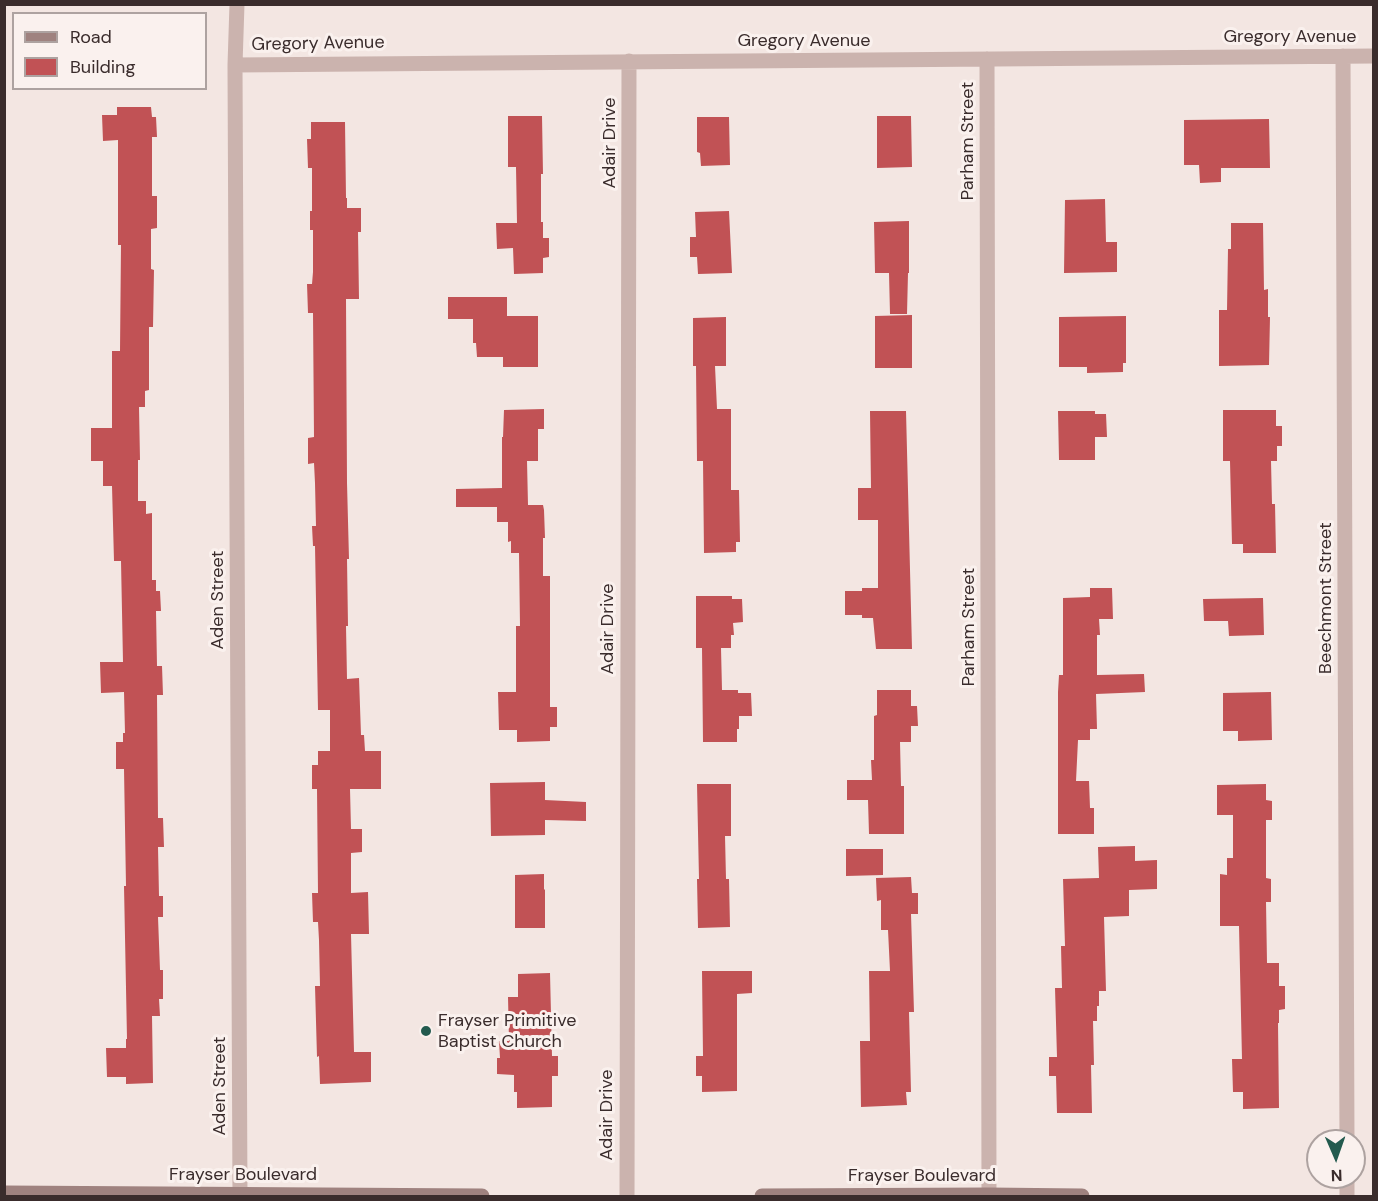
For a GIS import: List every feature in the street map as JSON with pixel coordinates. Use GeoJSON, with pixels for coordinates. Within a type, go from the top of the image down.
{"type":"FeatureCollection","features":[{"type":"Feature","properties":{"kind":"main road","name":"Frayser Boulevard"},"geometry":{"type":"LineString","coordinates":[[4,1193],[482,1197]]}},
{"type":"Feature","properties":{"kind":"main road","name":"Frayser Boulevard"},"geometry":{"type":"LineString","coordinates":[[762,1197],[989,1195],[1082,1197]]}},
{"type":"Feature","properties":{"kind":"street","name":"Aden Street"},"geometry":{"type":"LineString","coordinates":[[237,4],[235,64],[240,1195]]}},
{"type":"Feature","properties":{"kind":"street","name":"Beechmont Street"},"geometry":{"type":"LineString","coordinates":[[1343,56],[1347,1129]]}},
{"type":"Feature","properties":{"kind":"street","name":"Gregory Avenue"},"geometry":{"type":"LineString","coordinates":[[235,64],[1374,56]]}},
{"type":"Feature","properties":{"kind":"street","name":"Parham Street"},"geometry":{"type":"LineString","coordinates":[[987,59],[989,1195]]}},
{"type":"Feature","properties":{"kind":"street","name":"Adair Drive"},"geometry":{"type":"LineString","coordinates":[[627,1197],[629,61]]}},
{"type":"Feature","properties":{"kind":"building"},"geometry":{"type":"Polygon","coordinates":[[[117,107],[151,107],[152,117],[156,117],[157,137],[152,137],[152,196],[157,196],[157,228],[151,229],[151,269],[154,270],[153,327],[149,327],[149,390],[145,391],[145,407],[139,407],[138,501],[146,501],[146,514],[152,513],[152,580],[156,580],[156,591],[160,591],[161,611],[156,611],[157,666],[162,666],[163,695],[157,695],[158,818],[163,818],[164,847],[158,847],[159,896],[163,896],[163,917],[158,917],[163,999],[159,999],[160,1016],[152,1016],[153,1083],[126,1084],[126,1077],[107,1077],[106,1048],[126,1048],[127,1039],[124,769],[116,769],[116,742],[123,742],[123,733],[125,733],[124,692],[101,693],[100,662],[123,662],[121,561],[114,561],[112,486],[103,486],[103,461],[91,461],[91,428],[112,428],[112,351],[120,351],[121,245],[118,245],[118,140],[103,141],[102,115],[117,115],[117,107]]]}},
{"type":"Feature","properties":{"kind":"building"},"geometry":{"type":"Polygon","coordinates":[[[508,116],[542,116],[541,222],[543,222],[543,238],[549,238],[549,257],[543,258],[543,273],[514,274],[513,248],[497,249],[496,223],[517,223],[516,167],[508,167],[508,116]]]}},
{"type":"Feature","properties":{"kind":"building"},"geometry":{"type":"Polygon","coordinates":[[[877,116],[911,116],[912,167],[877,168],[877,116]]]}},
{"type":"Feature","properties":{"kind":"building"},"geometry":{"type":"Polygon","coordinates":[[[697,117],[729,117],[730,165],[701,166],[700,153],[697,152],[697,117]]]}},
{"type":"Feature","properties":{"kind":"building"},"geometry":{"type":"Polygon","coordinates":[[[1269,119],[1270,168],[1221,168],[1221,182],[1200,183],[1199,165],[1184,165],[1184,120],[1269,119]]]}},
{"type":"Feature","properties":{"kind":"building"},"geometry":{"type":"Polygon","coordinates":[[[311,122],[345,122],[347,208],[361,208],[361,232],[358,232],[359,299],[346,299],[349,559],[347,559],[347,679],[359,678],[361,735],[364,735],[365,751],[381,751],[381,789],[350,789],[351,829],[362,829],[362,852],[351,853],[351,893],[368,892],[369,934],[351,934],[354,1052],[371,1052],[371,1082],[320,1084],[315,986],[320,986],[319,940],[318,922],[313,922],[312,893],[318,893],[317,789],[312,789],[312,765],[318,765],[318,751],[330,751],[330,710],[318,710],[315,546],[313,546],[312,526],[316,526],[315,483],[314,463],[308,464],[308,438],[314,437],[313,313],[308,313],[307,284],[312,284],[313,272],[313,230],[310,230],[312,168],[308,168],[307,139],[311,139],[311,122]]]}},
{"type":"Feature","properties":{"kind":"building"},"geometry":{"type":"Polygon","coordinates":[[[1105,199],[1106,242],[1117,242],[1117,272],[1064,273],[1065,200],[1105,199]]]}},
{"type":"Feature","properties":{"kind":"building"},"geometry":{"type":"Polygon","coordinates":[[[729,211],[732,273],[698,274],[697,257],[690,257],[690,237],[696,237],[695,212],[729,211]]]}},
{"type":"Feature","properties":{"kind":"building"},"geometry":{"type":"Polygon","coordinates":[[[909,221],[907,314],[890,314],[889,273],[875,273],[874,222],[909,221]]]}},
{"type":"Feature","properties":{"kind":"building"},"geometry":{"type":"Polygon","coordinates":[[[1231,223],[1263,223],[1264,290],[1268,289],[1268,317],[1270,317],[1269,365],[1219,366],[1219,310],[1227,310],[1228,249],[1231,249],[1231,223]]]}},
{"type":"Feature","properties":{"kind":"building"},"geometry":{"type":"Polygon","coordinates":[[[448,297],[507,297],[507,316],[538,316],[538,367],[503,367],[503,357],[477,357],[476,343],[473,343],[473,319],[448,319],[448,297]]]}},
{"type":"Feature","properties":{"kind":"building"},"geometry":{"type":"Polygon","coordinates":[[[912,315],[912,368],[875,368],[875,316],[912,315]]]}},
{"type":"Feature","properties":{"kind":"building"},"geometry":{"type":"Polygon","coordinates":[[[1126,316],[1126,363],[1123,363],[1123,372],[1087,373],[1087,367],[1059,367],[1059,317],[1126,316]]]}},
{"type":"Feature","properties":{"kind":"building"},"geometry":{"type":"Polygon","coordinates":[[[726,317],[726,366],[715,366],[717,409],[731,409],[731,490],[739,490],[740,542],[736,542],[736,552],[704,553],[703,461],[697,461],[693,318],[726,317]]]}},
{"type":"Feature","properties":{"kind":"building"},"geometry":{"type":"Polygon","coordinates":[[[544,409],[544,429],[538,429],[538,461],[527,461],[528,505],[543,505],[544,510],[543,576],[550,576],[550,707],[557,707],[557,727],[550,727],[550,741],[517,742],[517,730],[499,730],[498,692],[516,692],[516,626],[520,626],[519,553],[511,553],[511,541],[508,542],[508,522],[497,522],[497,507],[456,507],[456,489],[502,488],[504,410],[544,409]]]}},
{"type":"Feature","properties":{"kind":"building"},"geometry":{"type":"Polygon","coordinates":[[[1223,410],[1276,410],[1276,426],[1282,426],[1282,446],[1277,446],[1277,461],[1271,461],[1276,553],[1243,553],[1243,544],[1232,544],[1230,461],[1223,461],[1223,410]]]}},
{"type":"Feature","properties":{"kind":"building"},"geometry":{"type":"Polygon","coordinates":[[[870,411],[906,411],[912,649],[876,649],[873,618],[862,618],[862,615],[845,615],[845,591],[878,588],[878,520],[858,520],[858,488],[871,488],[870,411]]]}},
{"type":"Feature","properties":{"kind":"building"},"geometry":{"type":"Polygon","coordinates":[[[1058,411],[1095,411],[1095,414],[1106,414],[1107,437],[1095,437],[1095,460],[1059,460],[1058,411]]]}},
{"type":"Feature","properties":{"kind":"building"},"geometry":{"type":"Polygon","coordinates":[[[1090,588],[1112,588],[1113,619],[1099,619],[1097,675],[1144,674],[1145,692],[1096,694],[1097,729],[1090,729],[1090,740],[1078,740],[1076,781],[1089,781],[1090,808],[1094,808],[1094,834],[1058,834],[1058,692],[1059,675],[1063,675],[1063,598],[1090,597],[1090,588]]]}},
{"type":"Feature","properties":{"kind":"building"},"geometry":{"type":"Polygon","coordinates":[[[696,596],[732,596],[732,599],[742,599],[743,622],[733,623],[734,635],[731,635],[731,648],[721,648],[722,690],[751,693],[752,716],[739,716],[737,742],[703,742],[702,648],[696,648],[696,596]]]}},
{"type":"Feature","properties":{"kind":"building"},"geometry":{"type":"Polygon","coordinates":[[[1263,598],[1264,635],[1229,636],[1228,621],[1204,621],[1203,599],[1263,598]]]}},
{"type":"Feature","properties":{"kind":"building"},"geometry":{"type":"Polygon","coordinates":[[[877,690],[911,690],[911,706],[917,706],[918,726],[911,726],[911,742],[900,742],[901,786],[904,786],[904,834],[869,834],[868,800],[847,800],[847,780],[872,780],[871,760],[874,760],[874,716],[877,715],[877,690]]]}},
{"type":"Feature","properties":{"kind":"building"},"geometry":{"type":"Polygon","coordinates":[[[1271,692],[1272,740],[1238,741],[1238,731],[1223,731],[1223,693],[1271,692]]]}},
{"type":"Feature","properties":{"kind":"building"},"geometry":{"type":"Polygon","coordinates":[[[545,782],[545,800],[586,802],[586,821],[545,820],[545,835],[491,836],[490,783],[545,782]]]}},
{"type":"Feature","properties":{"kind":"building"},"geometry":{"type":"Polygon","coordinates":[[[697,784],[731,784],[731,836],[725,836],[730,927],[698,928],[697,784]]]}},
{"type":"Feature","properties":{"kind":"building"},"geometry":{"type":"Polygon","coordinates":[[[1266,784],[1266,800],[1272,801],[1272,820],[1266,820],[1266,878],[1271,879],[1271,902],[1266,902],[1267,963],[1279,963],[1279,986],[1285,986],[1285,1009],[1279,1010],[1278,1023],[1279,1108],[1243,1109],[1243,1092],[1233,1092],[1232,1059],[1242,1059],[1239,926],[1220,926],[1220,874],[1227,875],[1227,858],[1233,858],[1233,815],[1217,815],[1217,785],[1266,784]]]}},
{"type":"Feature","properties":{"kind":"building"},"geometry":{"type":"Polygon","coordinates":[[[1135,846],[1135,861],[1157,860],[1157,889],[1129,890],[1129,916],[1104,917],[1106,991],[1099,991],[1097,1021],[1093,1021],[1092,1113],[1057,1113],[1056,1076],[1049,1076],[1049,1057],[1057,1057],[1055,988],[1062,988],[1061,946],[1065,946],[1063,879],[1099,878],[1098,847],[1135,846]]]}},
{"type":"Feature","properties":{"kind":"building"},"geometry":{"type":"Polygon","coordinates":[[[846,849],[883,849],[883,875],[846,876],[846,849]]]}},
{"type":"Feature","properties":{"kind":"building"},"geometry":{"type":"Polygon","coordinates":[[[544,874],[545,928],[515,928],[515,875],[544,874]]]}},
{"type":"Feature","properties":{"kind":"building"},"geometry":{"type":"Polygon","coordinates":[[[911,877],[912,893],[918,893],[918,914],[911,914],[914,1012],[909,1012],[911,1092],[906,1092],[907,1105],[861,1107],[860,1041],[870,1041],[869,971],[890,971],[888,930],[881,930],[881,900],[877,901],[876,878],[911,877]]]}},
{"type":"Feature","properties":{"kind":"building"},"geometry":{"type":"Polygon","coordinates":[[[702,971],[752,971],[752,993],[737,994],[737,1091],[702,1092],[702,1076],[696,1076],[696,1056],[703,1056],[702,971]]]}},
{"type":"Feature","properties":{"kind":"building"},"geometry":{"type":"Polygon","coordinates":[[[550,973],[552,1056],[558,1056],[558,1076],[552,1076],[552,1107],[517,1108],[514,1075],[497,1074],[497,1058],[500,1058],[499,1041],[509,1041],[508,997],[518,997],[518,974],[550,973]]]}},
{"type":"Feature","properties":{"kind":"place","name":"Frayser Primitive Baptist Church"},"geometry":{"type":"Point","coordinates":[426,1031]}}]}
